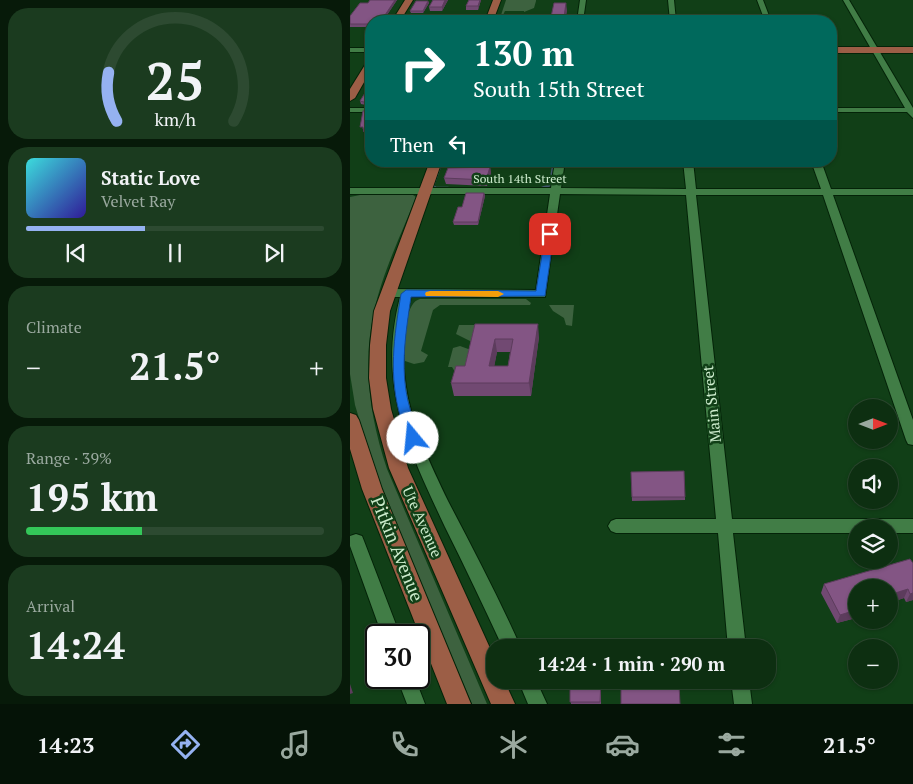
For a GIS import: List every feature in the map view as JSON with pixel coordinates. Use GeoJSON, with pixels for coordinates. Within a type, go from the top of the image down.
{"type":"FeatureCollection","features":[{"type":"Feature","properties":{"kind":"main road"},"geometry":{"type":"LineString","coordinates":[[400,15],[409,0]]}},
{"type":"Feature","properties":{"kind":"main road"},"geometry":{"type":"LineString","coordinates":[[491,15],[497,0]]}},
{"type":"Feature","properties":{"kind":"main road"},"geometry":{"type":"LineString","coordinates":[[837,50],[913,50]]}},
{"type":"Feature","properties":{"kind":"main road"},"geometry":{"type":"LineString","coordinates":[[350,98],[365,72]]}},
{"type":"Feature","properties":{"kind":"main road","name":"Ute Avenue"},"geometry":{"type":"LineString","coordinates":[[434,167],[387,293],[378,332],[376,374],[385,427],[411,500],[503,704]]}},
{"type":"Feature","properties":{"kind":"main road","name":"Pitkin Avenue"},"geometry":{"type":"LineString","coordinates":[[350,420],[372,489],[459,704]]}},
{"type":"Feature","properties":{"kind":"street"},"geometry":{"type":"LineString","coordinates":[[581,15],[583,0]]}},
{"type":"Feature","properties":{"kind":"street"},"geometry":{"type":"LineString","coordinates":[[671,0],[672,15]]}},
{"type":"Feature","properties":{"kind":"street"},"geometry":{"type":"LineString","coordinates":[[760,0],[766,15]]}},
{"type":"Feature","properties":{"kind":"street"},"geometry":{"type":"LineString","coordinates":[[846,0],[912,112]]}},
{"type":"Feature","properties":{"kind":"street"},"geometry":{"type":"LineString","coordinates":[[350,50],[365,50]]}},
{"type":"Feature","properties":{"kind":"street"},"geometry":{"type":"LineString","coordinates":[[350,110],[365,110]]}},
{"type":"Feature","properties":{"kind":"street"},"geometry":{"type":"LineString","coordinates":[[837,110],[912,112]]}},
{"type":"Feature","properties":{"kind":"street"},"geometry":{"type":"LineString","coordinates":[[387,293],[541,294],[559,167]]}},
{"type":"Feature","properties":{"kind":"street","name":"Main Street"},"geometry":{"type":"LineString","coordinates":[[688,167],[736,639]]}},
{"type":"Feature","properties":{"kind":"street"},"geometry":{"type":"LineString","coordinates":[[818,167],[913,440]]}},
{"type":"Feature","properties":{"kind":"street","name":"South 14th Street"},"geometry":{"type":"LineString","coordinates":[[350,191],[913,192]]}},
{"type":"Feature","properties":{"kind":"street"},"geometry":{"type":"LineString","coordinates":[[406,294],[399,343],[401,399],[424,466],[508,639]]}},
{"type":"Feature","properties":{"kind":"street"},"geometry":{"type":"LineString","coordinates":[[616,526],[913,526]]}},
{"type":"Feature","properties":{"kind":"street"},"geometry":{"type":"LineString","coordinates":[[356,541],[387,624]]}},
{"type":"Feature","properties":{"kind":"street"},"geometry":{"type":"LineString","coordinates":[[410,689],[416,704]]}},
{"type":"Feature","properties":{"kind":"street"},"geometry":{"type":"LineString","coordinates":[[531,689],[538,704]]}},
{"type":"Feature","properties":{"kind":"street"},"geometry":{"type":"LineString","coordinates":[[741,689],[743,704]]}},
{"type":"Feature","properties":{"kind":"green space"},"geometry":{"type":"Polygon","coordinates":[[[506,0],[536,0],[534,8],[524,12],[505,11],[501,15],[506,0]]]}},
{"type":"Feature","properties":{"kind":"green space"},"geometry":{"type":"Polygon","coordinates":[[[360,195],[413,195],[416,197],[387,268],[374,312],[370,332],[368,372],[372,411],[387,469],[487,704],[472,704],[399,532],[374,468],[355,405],[350,374],[350,197],[360,195]]]}},
{"type":"Feature","properties":{"kind":"green space"},"geometry":{"type":"Polygon","coordinates":[[[420,299],[526,299],[531,303],[530,305],[440,305],[433,310],[421,351],[428,355],[424,362],[414,364],[405,361],[405,336],[410,308],[414,302],[420,299]]]}},
{"type":"Feature","properties":{"kind":"green space"},"geometry":{"type":"Polygon","coordinates":[[[549,305],[574,305],[572,326],[566,325],[564,318],[553,311],[549,305]]]}},
{"type":"Feature","properties":{"kind":"green space"},"geometry":{"type":"Polygon","coordinates":[[[459,325],[489,325],[472,342],[456,334],[459,325]]]}},
{"type":"Feature","properties":{"kind":"green space"},"geometry":{"type":"Polygon","coordinates":[[[460,346],[471,350],[469,370],[455,372],[452,367],[448,367],[453,348],[460,346]]]}},
{"type":"Feature","properties":{"kind":"building"},"geometry":{"type":"Polygon","coordinates":[[[370,0],[395,0],[385,15],[365,15],[365,24],[350,24],[350,16],[360,3],[368,3],[370,0]]]}},
{"type":"Feature","properties":{"kind":"building"},"geometry":{"type":"Polygon","coordinates":[[[433,0],[445,0],[442,7],[429,7],[433,0]]]}},
{"type":"Feature","properties":{"kind":"building"},"geometry":{"type":"Polygon","coordinates":[[[469,0],[480,0],[478,6],[466,6],[469,0]]]}},
{"type":"Feature","properties":{"kind":"building"},"geometry":{"type":"Polygon","coordinates":[[[416,1],[428,1],[423,11],[410,11],[416,1]]]}},
{"type":"Feature","properties":{"kind":"building"},"geometry":{"type":"Polygon","coordinates":[[[554,3],[566,3],[564,15],[551,15],[554,3]]]}},
{"type":"Feature","properties":{"kind":"building"},"geometry":{"type":"Polygon","coordinates":[[[365,93],[365,102],[360,101],[365,93]]]}},
{"type":"Feature","properties":{"kind":"building"},"geometry":{"type":"Polygon","coordinates":[[[365,110],[365,128],[363,129],[363,127],[360,127],[363,111],[365,110]]]}},
{"type":"Feature","properties":{"kind":"building"},"geometry":{"type":"Polygon","coordinates":[[[490,167],[486,180],[444,178],[448,168],[490,167]]]}},
{"type":"Feature","properties":{"kind":"building"},"geometry":{"type":"Polygon","coordinates":[[[466,193],[484,193],[478,222],[453,222],[458,207],[462,207],[466,193]]]}},
{"type":"Feature","properties":{"kind":"building"},"geometry":{"type":"Polygon","coordinates":[[[475,324],[538,324],[529,383],[451,383],[456,366],[465,366],[475,324]],[[495,339],[489,366],[508,366],[513,339],[495,339]]]}},
{"type":"Feature","properties":{"kind":"building"},"geometry":{"type":"Polygon","coordinates":[[[684,471],[685,497],[632,497],[631,472],[684,471]]]}},
{"type":"Feature","properties":{"kind":"building"},"geometry":{"type":"Polygon","coordinates":[[[910,559],[913,563],[913,593],[910,594],[908,589],[898,592],[898,579],[848,579],[848,612],[840,615],[824,584],[876,569],[898,569],[898,562],[910,559]]]}},
{"type":"Feature","properties":{"kind":"building"},"geometry":{"type":"Polygon","coordinates":[[[570,689],[601,689],[600,702],[570,702],[570,689]]]}},
{"type":"Feature","properties":{"kind":"building"},"geometry":{"type":"Polygon","coordinates":[[[621,689],[679,689],[680,704],[621,704],[621,689]]]}},
{"type":"Feature","properties":{"kind":"waterway"},"geometry":{"type":"LineString","coordinates":[[440,167],[433,186],[436,188],[448,188]]}},
{"type":"Feature","properties":{"kind":"waterway"},"geometry":{"type":"LineString","coordinates":[[542,188],[550,185],[553,167]]}},
{"type":"Feature","properties":{"kind":"slow traffic"},"geometry":{"type":"LineString","coordinates":[[430,294],[498,294]]}},
{"type":"Feature","properties":{"kind":"route"},"geometry":{"type":"LineString","coordinates":[[413,438],[401,399],[399,371],[399,343],[406,294],[541,294],[550,234]]}}]}
